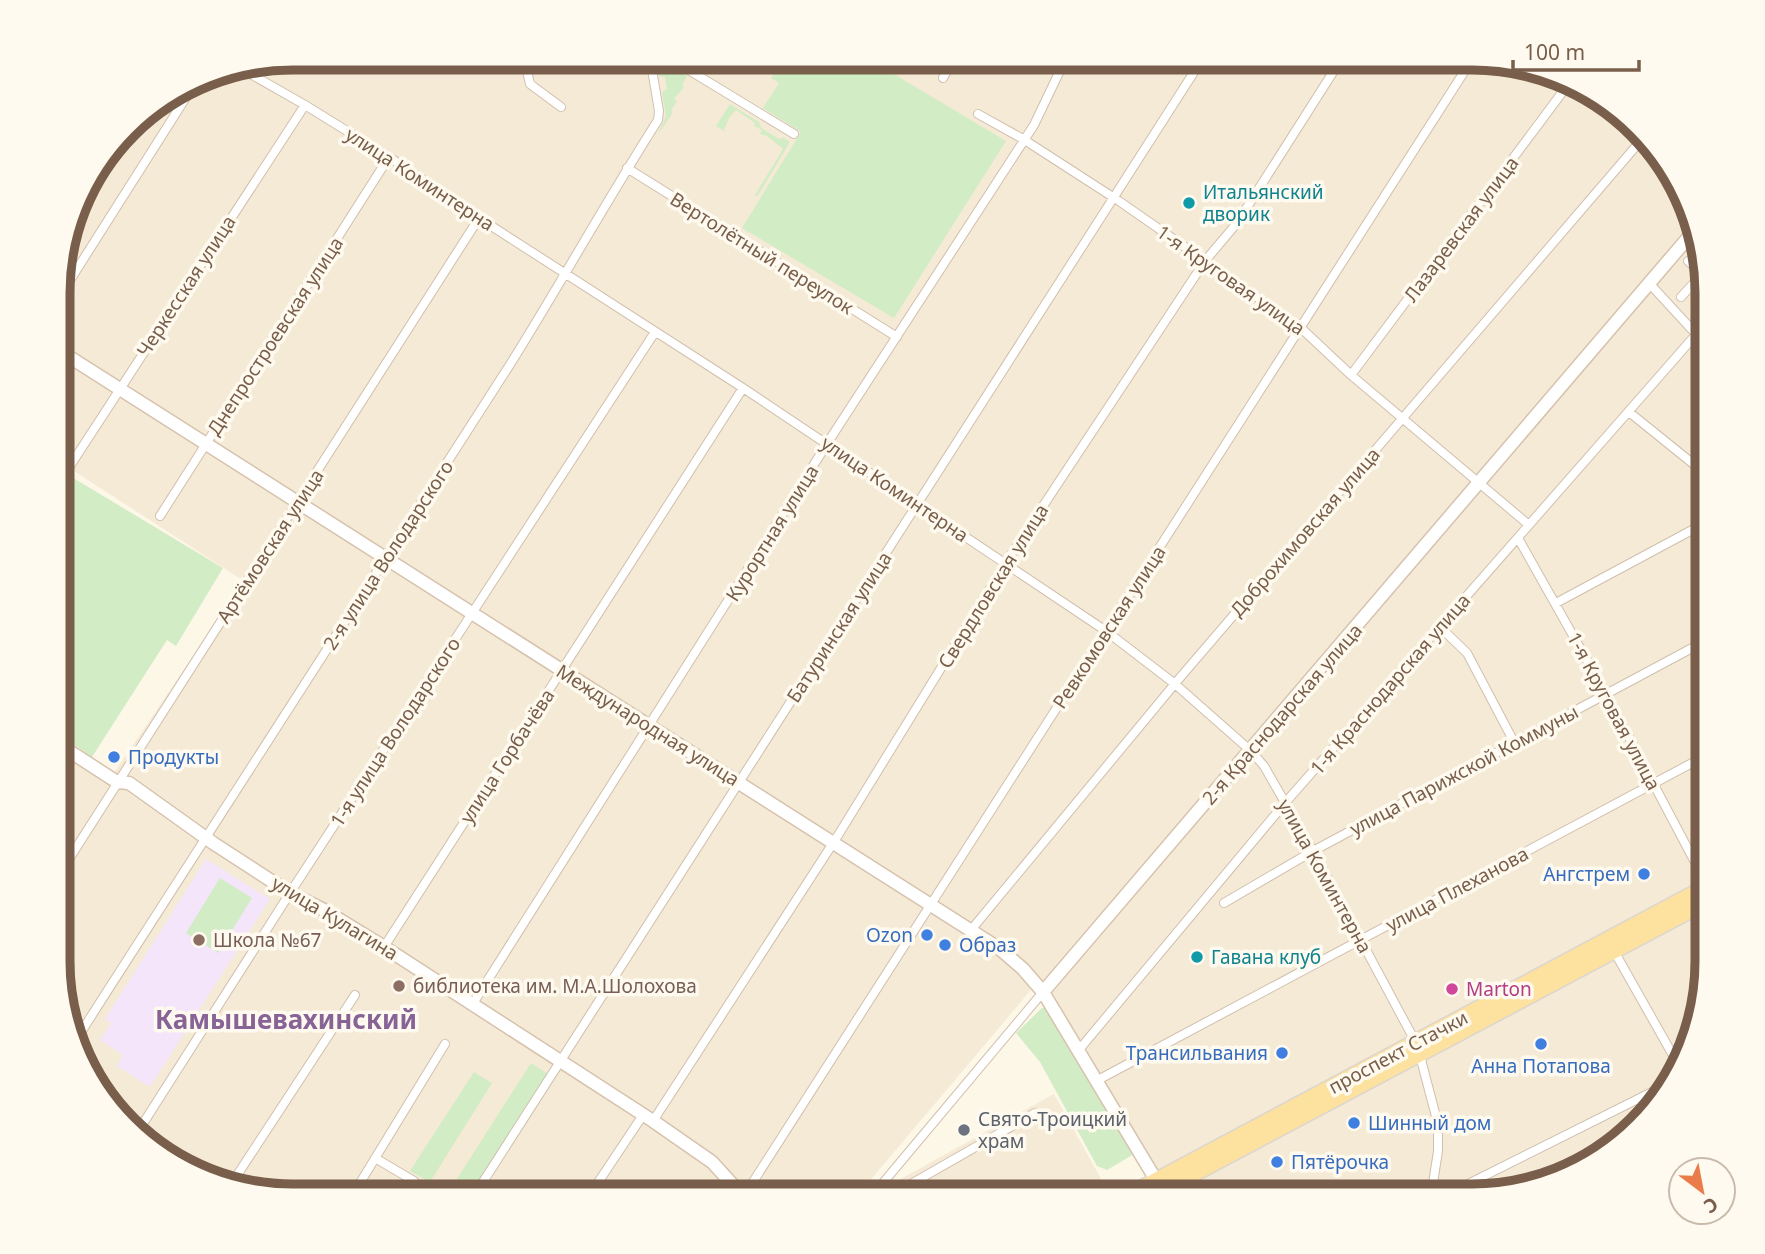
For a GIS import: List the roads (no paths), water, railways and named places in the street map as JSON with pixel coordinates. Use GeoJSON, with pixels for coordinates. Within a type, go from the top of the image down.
{"type":"FeatureCollection","features":[{"type":"Feature","properties":{"kind":"main road","name":"проспект Стачки"},"geometry":{"type":"LineString","coordinates":[[1172,1184],[1695,893]]}},
{"type":"Feature","properties":{"kind":"main road","name":"проспект Стачки"},"geometry":{"type":"LineString","coordinates":[[1418,1049],[1695,908]]}},
{"type":"Feature","properties":{"kind":"street"},"geometry":{"type":"LineString","coordinates":[[527,70],[530,84],[561,107]]}},
{"type":"Feature","properties":{"kind":"street","name":"2-я улица Володарского"},"geometry":{"type":"LineString","coordinates":[[82,1031],[560,286],[660,115],[652,70]]}},
{"type":"Feature","properties":{"kind":"street"},"geometry":{"type":"LineString","coordinates":[[689,70],[794,134]]}},
{"type":"Feature","properties":{"kind":"street"},"geometry":{"type":"LineString","coordinates":[[943,78],[947,70]]}},
{"type":"Feature","properties":{"kind":"street","name":"Курортная улица"},"geometry":{"type":"LineString","coordinates":[[472,1005],[1034,125],[1060,70]]}},
{"type":"Feature","properties":{"kind":"street","name":"Батуринская улица"},"geometry":{"type":"LineString","coordinates":[[482,1184],[1195,70]]}},
{"type":"Feature","properties":{"kind":"street","name":"Свердловская улица"},"geometry":{"type":"LineString","coordinates":[[598,1184],[648,1118],[833,842],[1006,563],[1205,261],[1237,223],[1334,70]]}},
{"type":"Feature","properties":{"kind":"street","name":"Ревкомовская улица"},"geometry":{"type":"LineString","coordinates":[[751,1184],[1465,70]]}},
{"type":"Feature","properties":{"kind":"street","name":"улица Коминтерна"},"geometry":{"type":"LineString","coordinates":[[250,74],[389,156],[479,218],[743,387],[1006,563],[1106,631],[1175,684],[1251,751],[1264,766],[1313,851],[1418,1049],[1438,1124],[1434,1184]]}},
{"type":"Feature","properties":{"kind":"street","name":"Лазаревская улица"},"geometry":{"type":"LineString","coordinates":[[1351,375],[1564,90]]}},
{"type":"Feature","properties":{"kind":"street"},"geometry":{"type":"LineString","coordinates":[[71,279],[185,98]]}},
{"type":"Feature","properties":{"kind":"street","name":"Черкесская улица"},"geometry":{"type":"LineString","coordinates":[[70,466],[305,105]]}},
{"type":"Feature","properties":{"kind":"street","name":"1-я Круговая улица"},"geometry":{"type":"LineString","coordinates":[[978,114],[1023,139],[1114,198],[1301,328],[1351,375],[1529,525]]}},
{"type":"Feature","properties":{"kind":"street","name":"Доброхимовская улица"},"geometry":{"type":"LineString","coordinates":[[971,930],[1175,684],[1638,144]]}},
{"type":"Feature","properties":{"kind":"street","name":"Днепростроевская улица"},"geometry":{"type":"LineString","coordinates":[[160,516],[389,156]]}},
{"type":"Feature","properties":{"kind":"street","name":"Вертолётный переулок"},"geometry":{"type":"LineString","coordinates":[[627,168],[897,337]]}},
{"type":"Feature","properties":{"kind":"street","name":"Артёмовская улица"},"geometry":{"type":"LineString","coordinates":[[70,857],[479,218]]}},
{"type":"Feature","properties":{"kind":"street","name":"2-я Краснодарская улица"},"geometry":{"type":"LineString","coordinates":[[882,1184],[1688,238]]}},
{"type":"Feature","properties":{"kind":"street"},"geometry":{"type":"LineString","coordinates":[[1688,261],[1693,266]]}},
{"type":"Feature","properties":{"kind":"street"},"geometry":{"type":"LineString","coordinates":[[1649,283],[1695,333]]}},
{"type":"Feature","properties":{"kind":"street"},"geometry":{"type":"LineString","coordinates":[[1681,297],[1695,284]]}},
{"type":"Feature","properties":{"kind":"street","name":"1-я улица Володарского"},"geometry":{"type":"LineString","coordinates":[[142,1125],[655,332]]}},
{"type":"Feature","properties":{"kind":"street","name":"1-я Краснодарская улица"},"geometry":{"type":"LineString","coordinates":[[1077,1051],[1285,803],[1695,335]]}},
{"type":"Feature","properties":{"kind":"street","name":"Международная улица"},"geometry":{"type":"LineString","coordinates":[[70,357],[1000,949],[1023,969],[1043,992],[1155,1184]]}},
{"type":"Feature","properties":{"kind":"street","name":"улица Горбачёва"},"geometry":{"type":"LineString","coordinates":[[384,947],[743,387]]}},
{"type":"Feature","properties":{"kind":"street"},"geometry":{"type":"LineString","coordinates":[[1629,412],[1695,465]]}},
{"type":"Feature","properties":{"kind":"street"},"geometry":{"type":"LineString","coordinates":[[1556,603],[1695,528]]}},
{"type":"Feature","properties":{"kind":"street","name":"1-я Круговая улица"},"geometry":{"type":"LineString","coordinates":[[1518,538],[1606,694],[1695,863]]}},
{"type":"Feature","properties":{"kind":"street"},"geometry":{"type":"LineString","coordinates":[[1440,627],[1467,653],[1514,742]]}},
{"type":"Feature","properties":{"kind":"street","name":"улица Парижской Коммуны"},"geometry":{"type":"LineString","coordinates":[[1224,903],[1313,851],[1695,646]]}},
{"type":"Feature","properties":{"kind":"street","name":"улица Кулагина"},"geometry":{"type":"LineString","coordinates":[[70,751],[117,782],[129,783],[205,838],[290,893],[384,947],[648,1118],[712,1162],[732,1184]]}},
{"type":"Feature","properties":{"kind":"street","name":"улица Плеханова"},"geometry":{"type":"LineString","coordinates":[[1096,1082],[1695,761]]}},
{"type":"Feature","properties":{"kind":"street"},"geometry":{"type":"LineString","coordinates":[[1614,951],[1673,1056]]}},
{"type":"Feature","properties":{"kind":"street"},"geometry":{"type":"LineString","coordinates":[[236,1176],[355,995]]}},
{"type":"Feature","properties":{"kind":"street"},"geometry":{"type":"LineString","coordinates":[[359,1184],[445,1044]]}},
{"type":"Feature","properties":{"kind":"street"},"geometry":{"type":"LineString","coordinates":[[1468,1184],[1652,1092]]}},
{"type":"Feature","properties":{"kind":"street"},"geometry":{"type":"LineString","coordinates":[[911,1184],[1035,1113]]}},
{"type":"Feature","properties":{"kind":"street"},"geometry":{"type":"LineString","coordinates":[[375,1158],[417,1184]]}},
{"type":"Feature","properties":{"kind":"place","name":"Итальянский дворик"},"geometry":{"type":"Point","coordinates":[1189,203]}},
{"type":"Feature","properties":{"kind":"place","name":"Продукты"},"geometry":{"type":"Point","coordinates":[114,757]}},
{"type":"Feature","properties":{"kind":"place","name":"Ангстрем"},"geometry":{"type":"Point","coordinates":[1644,874]}},
{"type":"Feature","properties":{"kind":"place","name":"Ozon"},"geometry":{"type":"Point","coordinates":[927,935]}},
{"type":"Feature","properties":{"kind":"place","name":"Школа №67"},"geometry":{"type":"Point","coordinates":[199,940]}},
{"type":"Feature","properties":{"kind":"place","name":"Образ"},"geometry":{"type":"Point","coordinates":[945,945]}},
{"type":"Feature","properties":{"kind":"place","name":"Гавана клуб"},"geometry":{"type":"Point","coordinates":[1197,957]}},
{"type":"Feature","properties":{"kind":"place","name":"библиотека им. М.А.Шолохова"},"geometry":{"type":"Point","coordinates":[399,986]}},
{"type":"Feature","properties":{"kind":"place","name":"Marton"},"geometry":{"type":"Point","coordinates":[1452,989]}},
{"type":"Feature","properties":{"kind":"place","name":"Анна Потапова"},"geometry":{"type":"Point","coordinates":[1541,1044]}},
{"type":"Feature","properties":{"kind":"place","name":"Трансильвания"},"geometry":{"type":"Point","coordinates":[1282,1053]}},
{"type":"Feature","properties":{"kind":"place","name":"Шинный дом"},"geometry":{"type":"Point","coordinates":[1354,1123]}},
{"type":"Feature","properties":{"kind":"place","name":"Свято-Троицкий храм"},"geometry":{"type":"Point","coordinates":[964,1130]}},
{"type":"Feature","properties":{"kind":"place","name":"Пятёрочка"},"geometry":{"type":"Point","coordinates":[1277,1162]}},
{"type":"Feature","properties":{"kind":"district","name":"Камышевахинский"},"geometry":{"type":"Point","coordinates":[286,1019]}}]}
